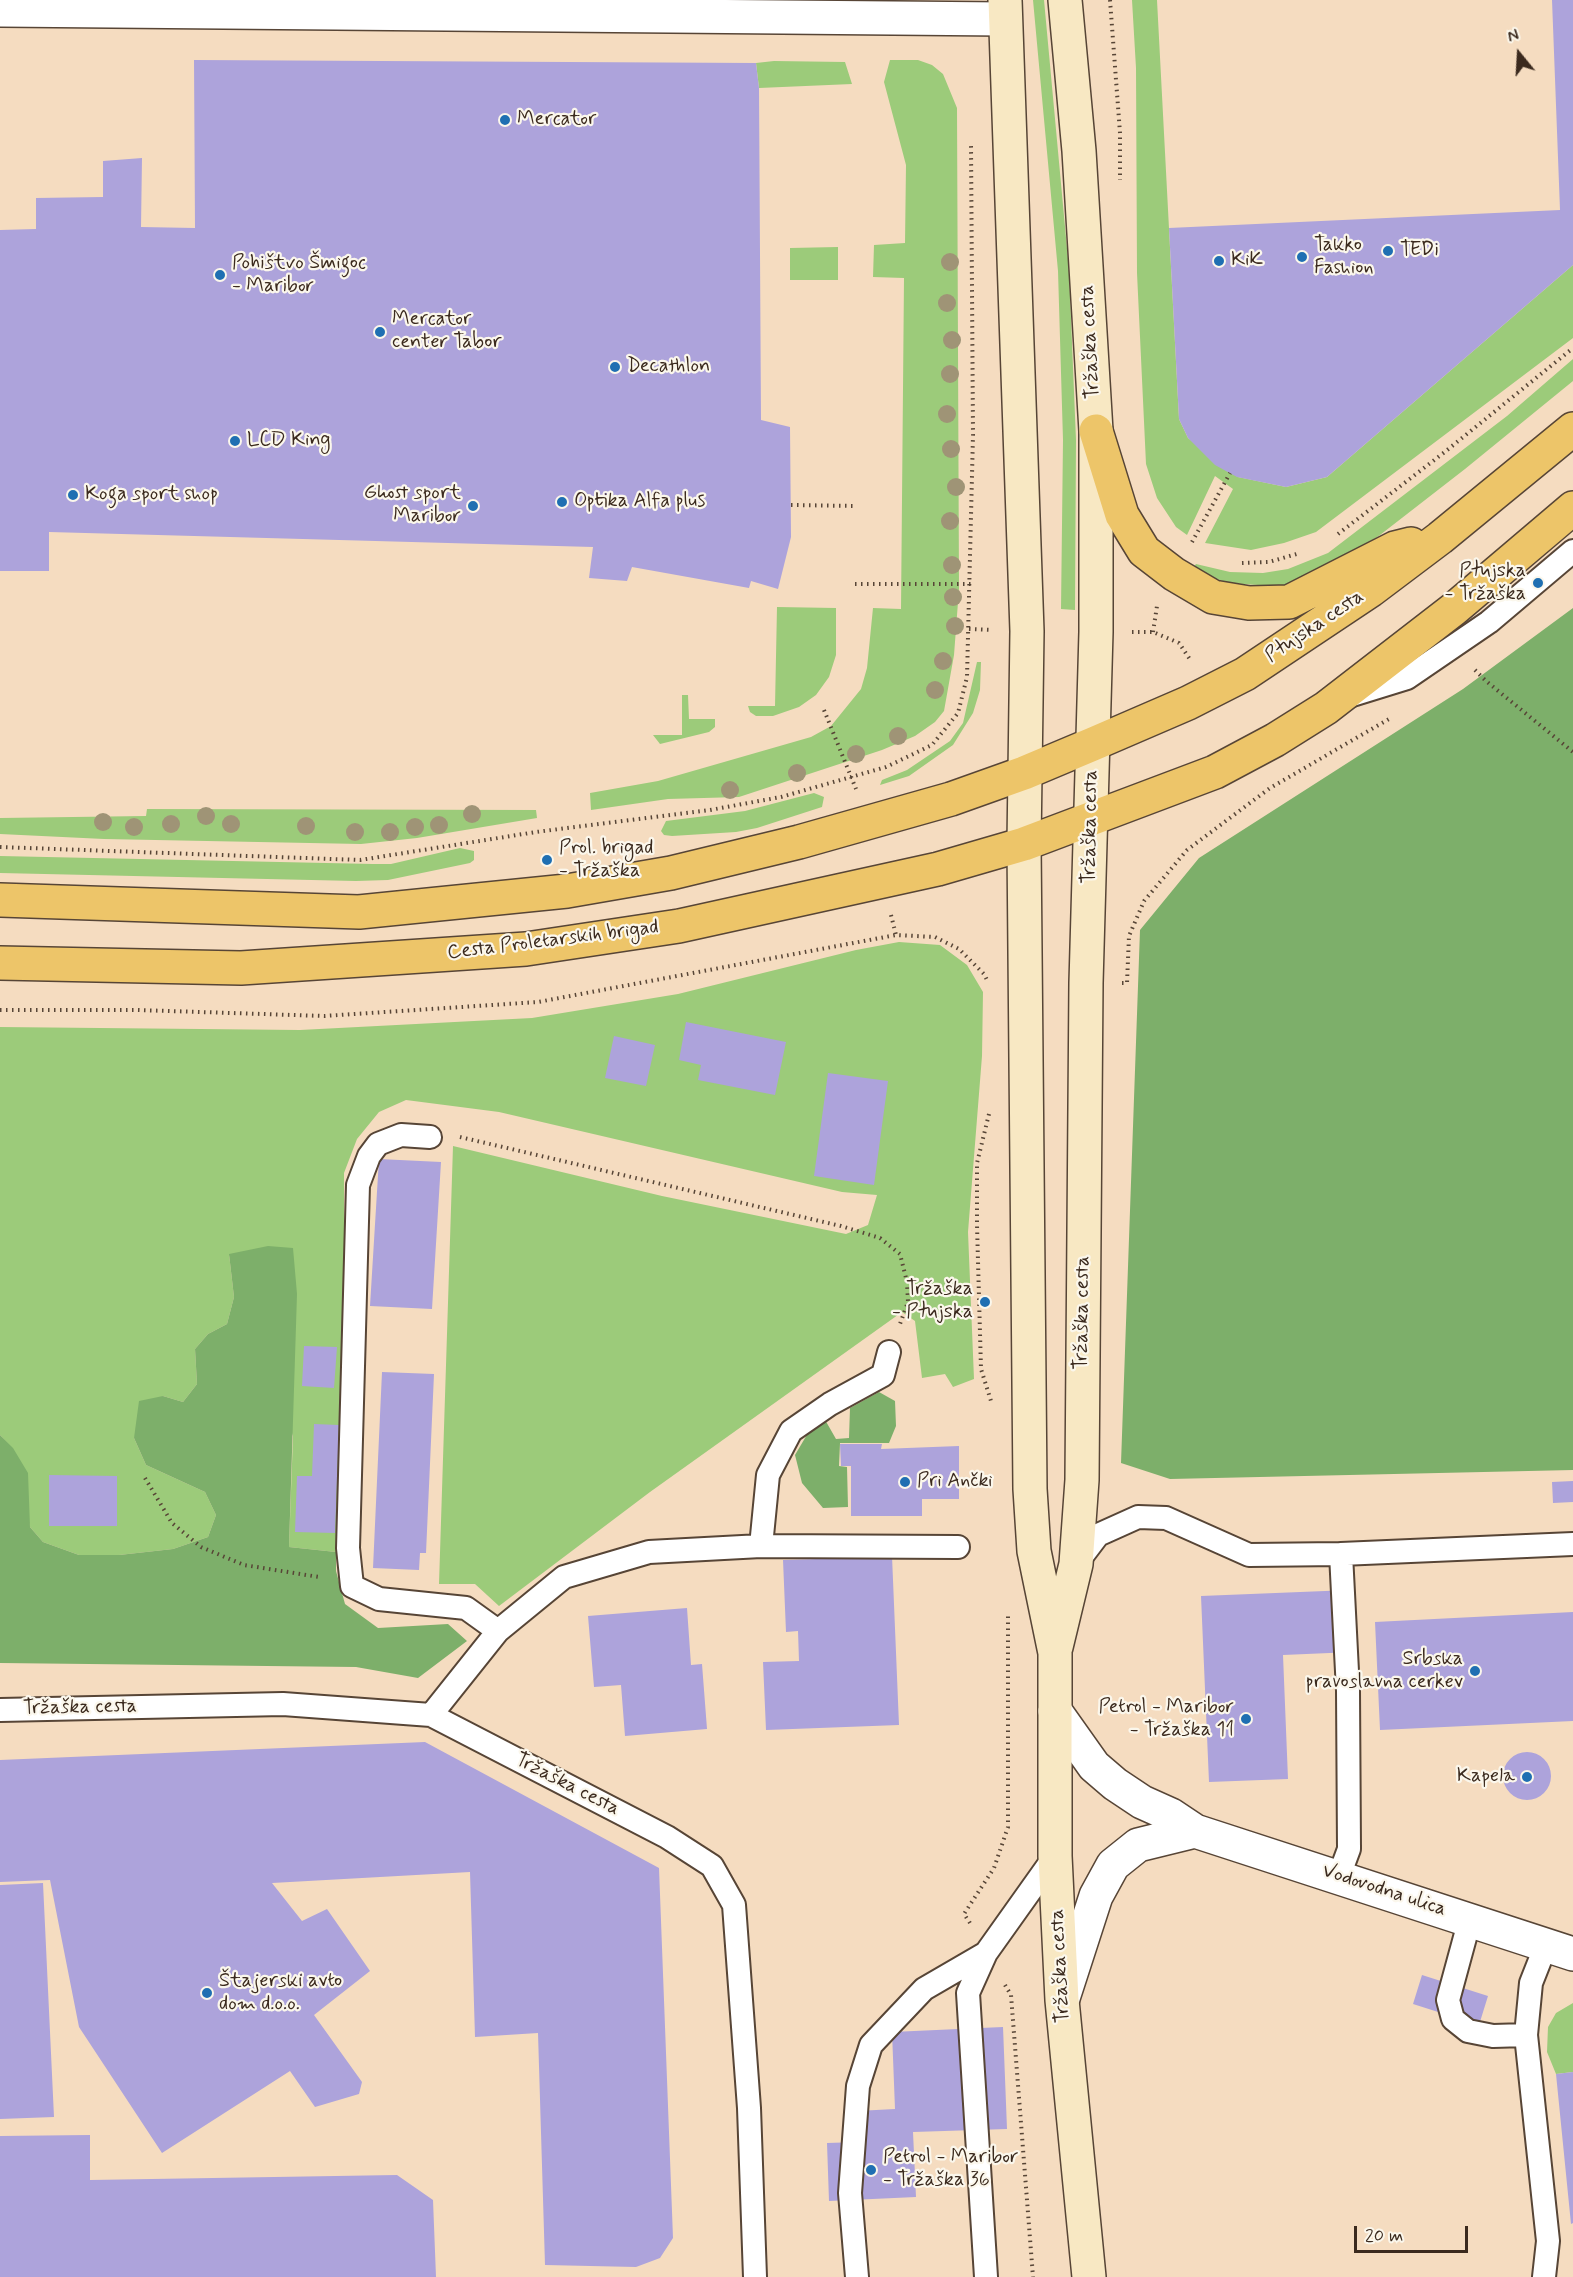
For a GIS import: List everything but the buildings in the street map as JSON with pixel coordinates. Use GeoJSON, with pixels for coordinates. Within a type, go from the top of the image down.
{"type":"FeatureCollection","features":[{"type":"Feature","properties":{"kind":"main road","name":"Tržaška cesta"},"geometry":{"type":"LineString","coordinates":[[1054,1653],[1076,1564],[1082,1480],[1086,982],[1096,632],[1096,431],[1079,151],[1065,0]]}},
{"type":"Feature","properties":{"kind":"main road","name":"Tržaška cesta"},"geometry":{"type":"LineString","coordinates":[[1005,9],[1027,631],[1024,844],[1030,1489],[1034,1551],[1054,1653],[1055,1856],[1062,2000],[1089,2277]]}},
{"type":"Feature","properties":{"kind":"main road","name":"Ptujska cesta"},"geometry":{"type":"LineString","coordinates":[[1024,773],[1188,704],[1245,674],[1371,590],[1440,538],[1573,429]]}},
{"type":"Feature","properties":{"kind":"main road"},"geometry":{"type":"LineString","coordinates":[[1096,431],[1122,516],[1144,551],[1174,574],[1213,597],[1249,603],[1289,602],[1395,548],[1440,538]]}},
{"type":"Feature","properties":{"kind":"main road"},"geometry":{"type":"LineString","coordinates":[[1092,817],[1215,772],[1275,740],[1336,700],[1454,609],[1573,508]]}},
{"type":"Feature","properties":{"kind":"main road"},"geometry":{"type":"LineString","coordinates":[[0,900],[359,912],[567,891],[671,873],[799,842],[951,799],[1024,773]]}},
{"type":"Feature","properties":{"kind":"main road","name":"Cesta Proletarskih brigad"},"geometry":{"type":"LineString","coordinates":[[0,963],[242,968],[526,948],[679,926],[938,869],[1024,844],[1092,817]]}},
{"type":"Feature","properties":{"kind":"street","name":"Tržaška cesta"},"geometry":{"type":"LineString","coordinates":[[0,10],[1005,9]]}},
{"type":"Feature","properties":{"kind":"street","name":"Vodovodna ulica"},"geometry":{"type":"LineString","coordinates":[[1055,1711],[1094,1766],[1142,1802],[1171,1815],[1195,1831],[1559,1949]]}},
{"type":"Feature","properties":{"kind":"street"},"geometry":{"type":"LineString","coordinates":[[1062,2000],[1096,1896],[1113,1865],[1138,1845],[1195,1831]]}},
{"type":"Feature","properties":{"kind":"lane"},"geometry":{"type":"LineString","coordinates":[[1336,700],[1407,678],[1489,622],[1573,551]]}},
{"type":"Feature","properties":{"kind":"lane"},"geometry":{"type":"LineString","coordinates":[[430,1137],[401,1135],[378,1144],[369,1156],[358,1185],[348,1548],[352,1586],[379,1599],[466,1608],[498,1631]]}},
{"type":"Feature","properties":{"kind":"lane"},"geometry":{"type":"LineString","coordinates":[[761,1546],[768,1475],[791,1431],[830,1404],[883,1375],[889,1352]]}},
{"type":"Feature","properties":{"kind":"lane"},"geometry":{"type":"LineString","coordinates":[[1076,1564],[1098,1535],[1138,1517],[1166,1518],[1249,1555],[1341,1554],[1573,1544]]}},
{"type":"Feature","properties":{"kind":"lane"},"geometry":{"type":"LineString","coordinates":[[431,1715],[498,1631],[564,1576],[649,1552],[761,1546],[958,1547]]}},
{"type":"Feature","properties":{"kind":"lane"},"geometry":{"type":"LineString","coordinates":[[1339,1876],[1349,1849],[1348,1691],[1341,1554]]}},
{"type":"Feature","properties":{"kind":"lane","name":"Tržaška cesta"},"geometry":{"type":"LineString","coordinates":[[0,1710],[283,1704],[431,1715],[667,1837],[712,1866],[734,1905],[750,2108],[754,2277]]}},
{"type":"Feature","properties":{"kind":"lane"},"geometry":{"type":"LineString","coordinates":[[986,2277],[968,1993],[986,1953],[1055,1856]]}},
{"type":"Feature","properties":{"kind":"lane"},"geometry":{"type":"LineString","coordinates":[[1470,1919],[1448,2000],[1453,2019],[1468,2031],[1493,2036],[1526,2035]]}},
{"type":"Feature","properties":{"kind":"lane"},"geometry":{"type":"LineString","coordinates":[[1544,2277],[1548,2241],[1526,2035],[1531,1983],[1559,1949]]}},
{"type":"Feature","properties":{"kind":"lane"},"geometry":{"type":"LineString","coordinates":[[857,2277],[850,2193],[858,2086],[871,2044],[924,1989],[986,1953]]}},
{"type":"Feature","properties":{"kind":"path"},"geometry":{"type":"LineString","coordinates":[[0,847],[360,860],[536,832],[710,810],[781,797],[886,767],[932,745],[958,712],[967,677],[973,435],[971,135]]}},
{"type":"Feature","properties":{"kind":"path"},"geometry":{"type":"LineString","coordinates":[[1331,539],[1446,451],[1573,348]]}},
{"type":"Feature","properties":{"kind":"path"},"geometry":{"type":"LineString","coordinates":[[1187,551],[1230,472]]}},
{"type":"Feature","properties":{"kind":"path"},"geometry":{"type":"LineString","coordinates":[[791,506],[856,506]]}},
{"type":"Feature","properties":{"kind":"path"},"geometry":{"type":"LineString","coordinates":[[1232,562],[1269,562],[1310,549]]}},
{"type":"Feature","properties":{"kind":"path"},"geometry":{"type":"LineString","coordinates":[[855,584],[970,584]]}},
{"type":"Feature","properties":{"kind":"path"},"geometry":{"type":"LineString","coordinates":[[1161,598],[1153,619],[1153,632],[1179,643],[1194,666]]}},
{"type":"Feature","properties":{"kind":"path"},"geometry":{"type":"LineString","coordinates":[[1473,667],[1486,681],[1573,752]]}},
{"type":"Feature","properties":{"kind":"path"},"geometry":{"type":"LineString","coordinates":[[824,710],[844,763],[852,775]]}},
{"type":"Feature","properties":{"kind":"path"},"geometry":{"type":"LineString","coordinates":[[1127,983],[1129,936],[1144,901],[1187,850],[1261,795]]}},
{"type":"Feature","properties":{"kind":"path"},"geometry":{"type":"LineString","coordinates":[[0,1010],[138,1010],[324,1016],[538,1002],[896,934],[935,937],[959,949],[984,974],[988,984]]}},
{"type":"Feature","properties":{"kind":"path"},"geometry":{"type":"LineString","coordinates":[[430,1137],[459,1137],[841,1226],[880,1238],[900,1254],[907,1282],[908,1302],[889,1352]]}},
{"type":"Feature","properties":{"kind":"path"},"geometry":{"type":"LineString","coordinates":[[145,1478],[172,1523],[201,1547],[244,1565],[308,1575],[352,1586]]}},
{"type":"Feature","properties":{"kind":"path"},"geometry":{"type":"LineString","coordinates":[[1011,1995],[1033,2277]]}},
{"type":"Feature","properties":{"kind":"green space"},"geometry":{"type":"Polygon","coordinates":[[[1033,0],[1044,0],[1069,270],[1076,440],[1075,610],[1061,609],[1063,440],[1058,271],[1033,0]]]}},
{"type":"Feature","properties":{"kind":"green space"},"geometry":{"type":"Polygon","coordinates":[[[1132,0],[1157,0],[1179,419],[1188,438],[1238,477],[1286,487],[1327,477],[1573,265],[1573,338],[1316,532],[1284,543],[1251,550],[1205,543],[1233,489],[1215,476],[1187,535],[1176,527],[1157,498],[1146,464],[1137,273],[1136,68],[1132,0]]]}},
{"type":"Feature","properties":{"kind":"green space"},"geometry":{"type":"Polygon","coordinates":[[[890,60],[918,60],[932,65],[943,74],[957,108],[959,589],[954,655],[944,711],[935,722],[915,736],[882,750],[739,797],[668,799],[591,810],[590,793],[658,781],[811,737],[831,726],[861,689],[867,668],[873,608],[901,609],[904,278],[873,277],[874,245],[905,243],[906,165],[884,82],[890,60]]]}},
{"type":"Feature","properties":{"kind":"green space"},"geometry":{"type":"Polygon","coordinates":[[[845,62],[852,84],[759,88],[756,63],[845,62]]]}},
{"type":"Feature","properties":{"kind":"green space"},"geometry":{"type":"Polygon","coordinates":[[[838,247],[838,280],[790,280],[790,248],[838,247]]]}},
{"type":"Feature","properties":{"kind":"green space"},"geometry":{"type":"Polygon","coordinates":[[[1573,359],[1573,381],[1380,535],[1335,565],[1287,587],[1229,583],[1204,575],[1193,568],[1196,564],[1230,572],[1263,573],[1288,569],[1328,553],[1507,416],[1573,359]]]}},
{"type":"Feature","properties":{"kind":"green space"},"geometry":{"type":"Polygon","coordinates":[[[777,607],[836,608],[836,655],[829,677],[816,695],[799,707],[773,716],[756,716],[750,712],[748,706],[775,706],[777,607]]]}},
{"type":"Feature","properties":{"kind":"green space"},"geometry":{"type":"Polygon","coordinates":[[[1573,608],[1573,1470],[1170,1479],[1121,1463],[1140,930],[1199,858],[1463,689],[1573,608]]]}},
{"type":"Feature","properties":{"kind":"green space"},"geometry":{"type":"Polygon","coordinates":[[[977,662],[981,662],[980,690],[973,713],[953,745],[909,776],[880,785],[882,780],[907,770],[950,741],[963,723],[977,662]]]}},
{"type":"Feature","properties":{"kind":"green space"},"geometry":{"type":"Polygon","coordinates":[[[682,695],[688,695],[689,719],[715,719],[715,727],[709,732],[660,744],[653,735],[682,735],[682,695]]]}},
{"type":"Feature","properties":{"kind":"green space"},"geometry":{"type":"Polygon","coordinates":[[[814,793],[824,797],[822,807],[757,828],[736,832],[672,836],[664,835],[661,831],[666,821],[745,811],[814,793]]]}},
{"type":"Feature","properties":{"kind":"green space"},"geometry":{"type":"Polygon","coordinates":[[[147,809],[536,810],[537,818],[417,838],[361,844],[104,839],[0,834],[0,818],[146,816],[147,809]]]}},
{"type":"Feature","properties":{"kind":"green space"},"geometry":{"type":"Polygon","coordinates":[[[460,848],[474,851],[474,860],[470,863],[388,880],[0,873],[0,856],[391,864],[460,848]]]}},
{"type":"Feature","properties":{"kind":"green space"},"geometry":{"type":"Polygon","coordinates":[[[899,942],[940,945],[967,965],[983,992],[982,1056],[968,1232],[974,1379],[953,1387],[945,1374],[922,1378],[915,1321],[902,1312],[650,1492],[499,1606],[475,1584],[439,1584],[453,1146],[662,1196],[846,1234],[868,1225],[877,1195],[842,1192],[499,1112],[406,1100],[379,1112],[357,1139],[344,1173],[344,1343],[336,1552],[289,1547],[293,1436],[229,1254],[234,1297],[227,1324],[208,1334],[195,1349],[197,1384],[183,1402],[163,1396],[134,1438],[146,1465],[205,1492],[216,1515],[208,1537],[173,1549],[119,1555],[79,1555],[43,1542],[30,1527],[12,1448],[0,1435],[0,1027],[300,1030],[532,1018],[678,994],[856,950],[899,942]]]}},
{"type":"Feature","properties":{"kind":"green space"},"geometry":{"type":"Polygon","coordinates":[[[268,1246],[293,1248],[297,1294],[289,1547],[336,1552],[336,1571],[345,1604],[378,1628],[448,1624],[467,1641],[418,1678],[356,1667],[0,1663],[0,1435],[13,1448],[28,1473],[30,1527],[43,1542],[79,1555],[119,1555],[173,1549],[208,1537],[216,1515],[205,1492],[146,1465],[134,1438],[139,1401],[163,1396],[183,1402],[197,1384],[195,1349],[208,1334],[227,1324],[234,1297],[229,1254],[268,1246]]]}},
{"type":"Feature","properties":{"kind":"green space"},"geometry":{"type":"Polygon","coordinates":[[[879,1392],[895,1401],[896,1426],[889,1443],[840,1443],[839,1466],[847,1467],[848,1507],[823,1508],[802,1483],[795,1455],[808,1433],[824,1418],[836,1439],[849,1438],[850,1408],[879,1392]]]}},
{"type":"Feature","properties":{"kind":"green space"},"geometry":{"type":"Polygon","coordinates":[[[1573,2003],[1573,2072],[1556,2074],[1547,2052],[1548,2027],[1556,2013],[1573,2003]]]}},
{"type":"Feature","properties":{"kind":"place","name":"Mercator"},"geometry":{"type":"Point","coordinates":[505,120]}},
{"type":"Feature","properties":{"kind":"place","name":"TEDi"},"geometry":{"type":"Point","coordinates":[1388,251]}},
{"type":"Feature","properties":{"kind":"place","name":"Takko Fashion"},"geometry":{"type":"Point","coordinates":[1302,257]}},
{"type":"Feature","properties":{"kind":"place","name":"KiK"},"geometry":{"type":"Point","coordinates":[1219,261]}},
{"type":"Feature","properties":{"kind":"place","name":"Pohištvo Šmigoc - Maribor"},"geometry":{"type":"Point","coordinates":[220,275]}},
{"type":"Feature","properties":{"kind":"place","name":"Mercator center Tabor"},"geometry":{"type":"Point","coordinates":[380,332]}},
{"type":"Feature","properties":{"kind":"place","name":"Decathlon"},"geometry":{"type":"Point","coordinates":[615,367]}},
{"type":"Feature","properties":{"kind":"place","name":"LCD King"},"geometry":{"type":"Point","coordinates":[235,441]}},
{"type":"Feature","properties":{"kind":"place","name":"Koga sport shop"},"geometry":{"type":"Point","coordinates":[73,495]}},
{"type":"Feature","properties":{"kind":"place","name":"Optika Alfa plus"},"geometry":{"type":"Point","coordinates":[562,502]}},
{"type":"Feature","properties":{"kind":"place","name":"Ghost sport Maribor"},"geometry":{"type":"Point","coordinates":[473,506]}},
{"type":"Feature","properties":{"kind":"place","name":"Ptujska - Tržaška"},"geometry":{"type":"Point","coordinates":[1538,583]}},
{"type":"Feature","properties":{"kind":"place","name":"Prol. brigad - Tržaška"},"geometry":{"type":"Point","coordinates":[547,860]}},
{"type":"Feature","properties":{"kind":"place","name":"Tržaška - Ptujska"},"geometry":{"type":"Point","coordinates":[985,1302]}},
{"type":"Feature","properties":{"kind":"place","name":"Pri Ančki"},"geometry":{"type":"Point","coordinates":[905,1482]}},
{"type":"Feature","properties":{"kind":"place","name":"Srbska pravoslavna cerkev"},"geometry":{"type":"Point","coordinates":[1475,1671]}},
{"type":"Feature","properties":{"kind":"place","name":"Petrol - Maribor - Tržaška 11"},"geometry":{"type":"Point","coordinates":[1246,1719]}},
{"type":"Feature","properties":{"kind":"place","name":"Kapela"},"geometry":{"type":"Point","coordinates":[1527,1777]}},
{"type":"Feature","properties":{"kind":"place","name":"Štajerski avto dom d.o.o."},"geometry":{"type":"Point","coordinates":[207,1993]}},
{"type":"Feature","properties":{"kind":"place","name":"Petrol - Maribor - Tržaška 36"},"geometry":{"type":"Point","coordinates":[871,2170]}}]}
